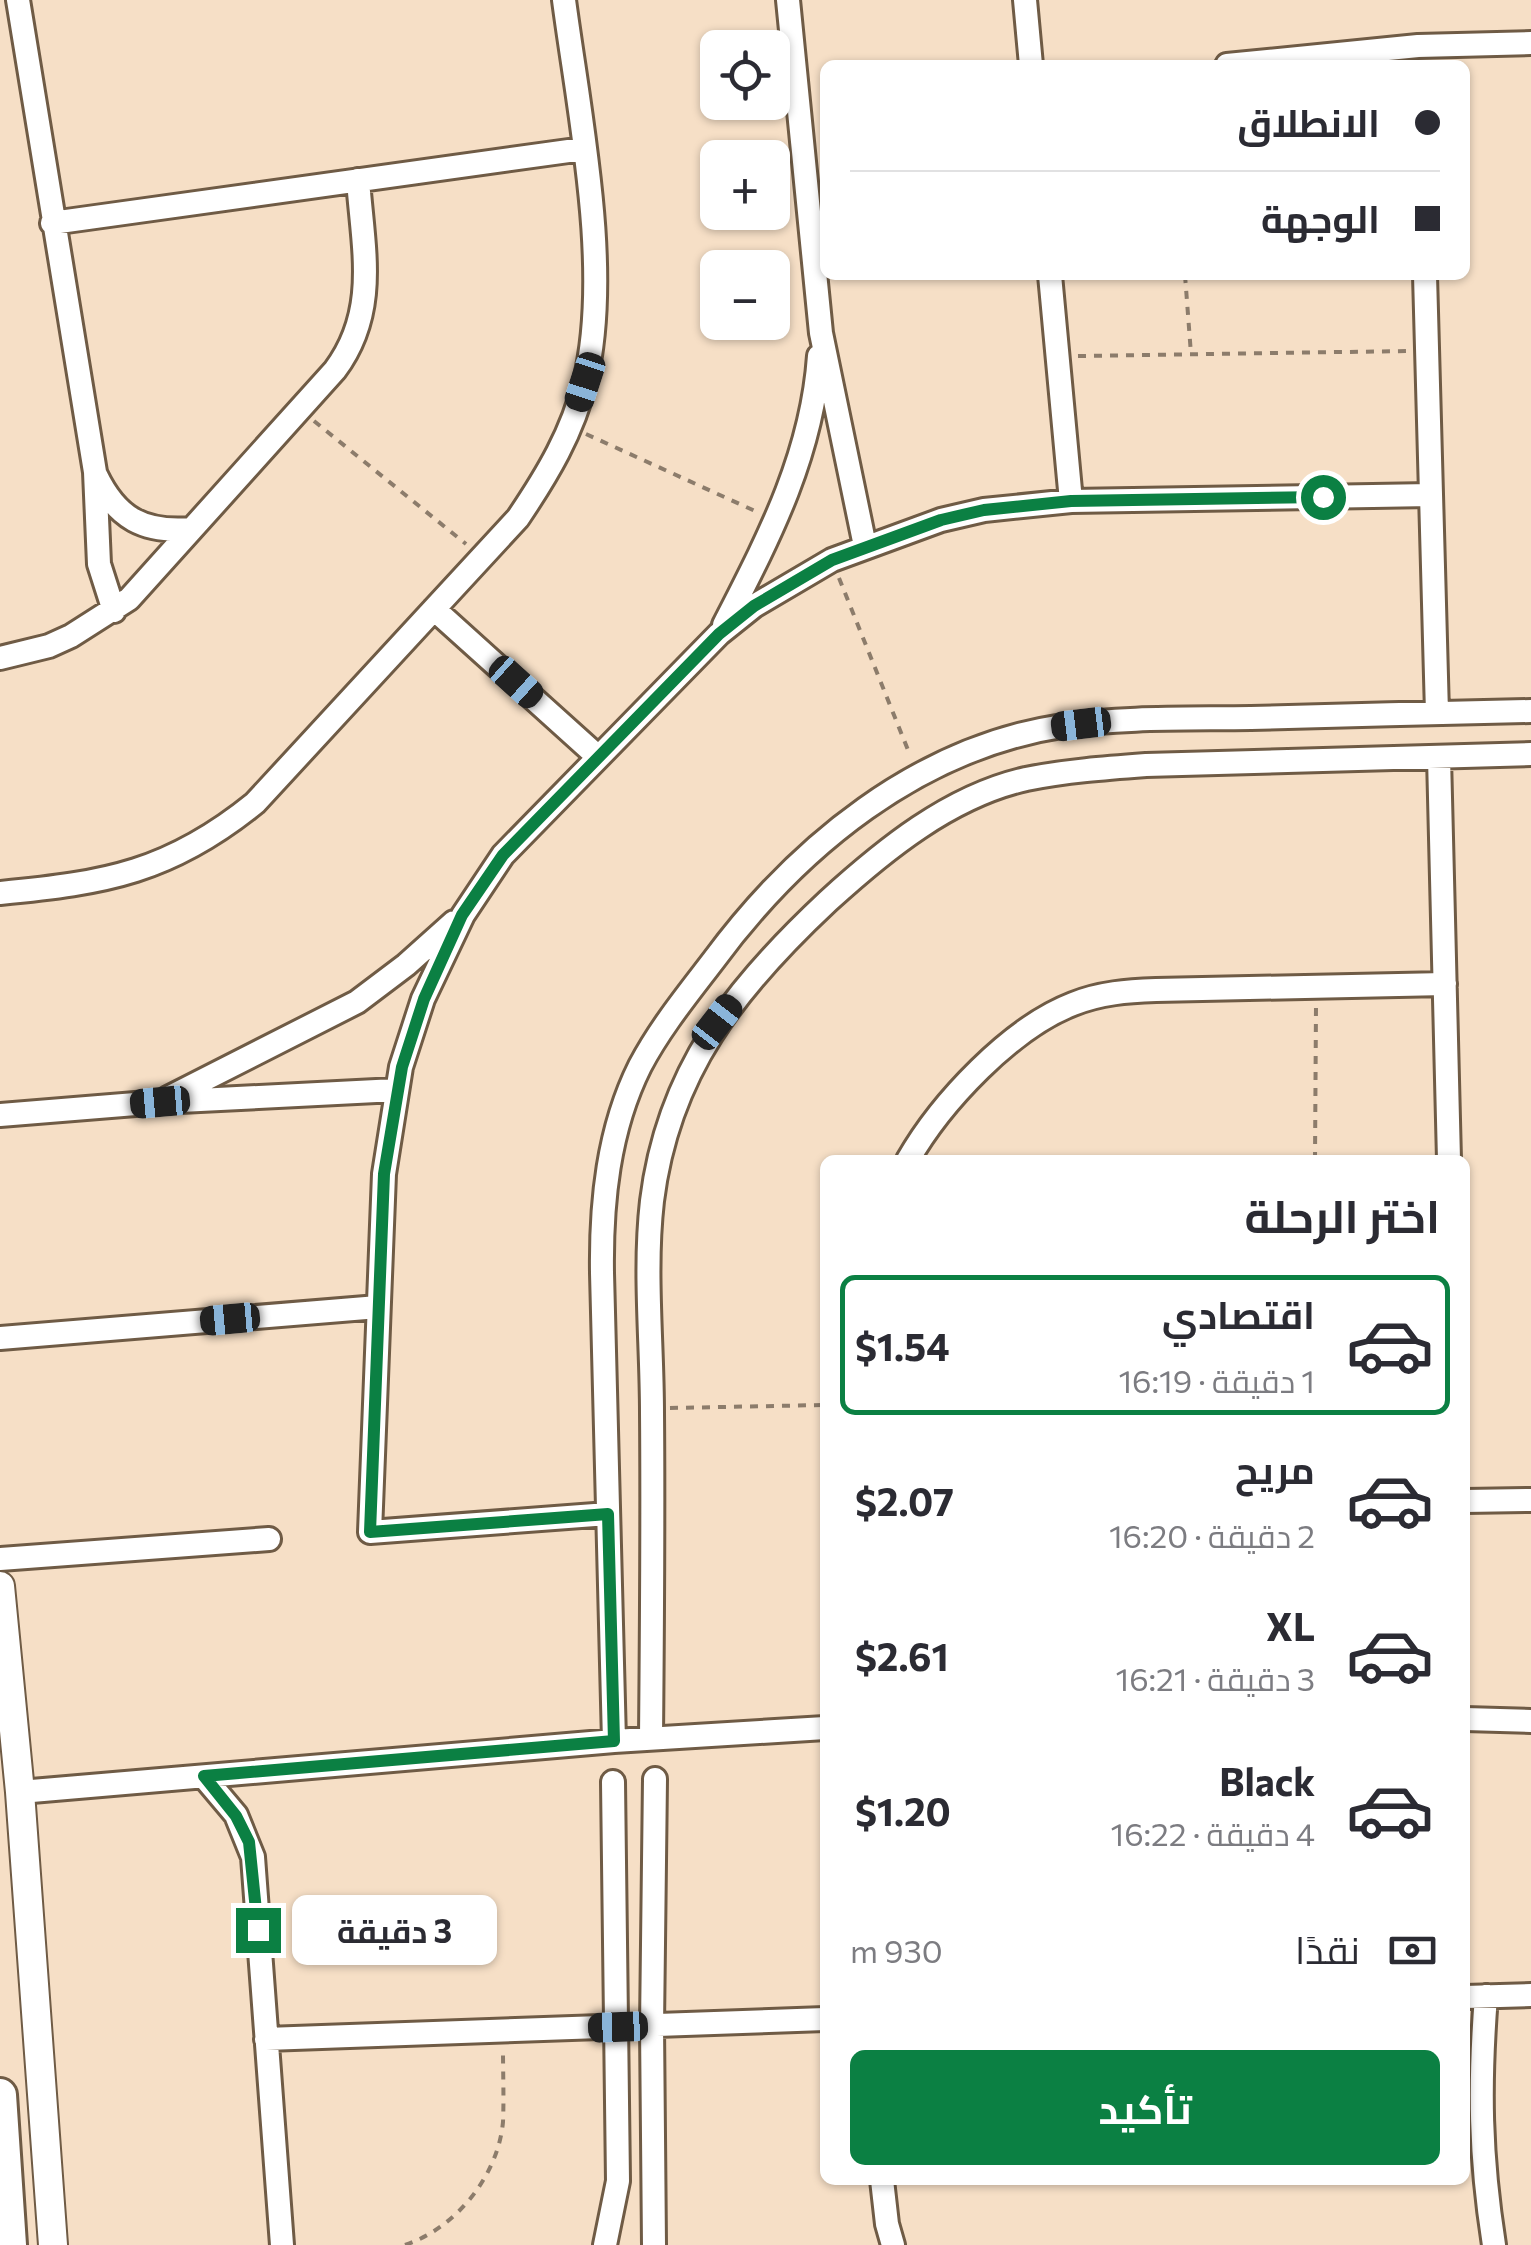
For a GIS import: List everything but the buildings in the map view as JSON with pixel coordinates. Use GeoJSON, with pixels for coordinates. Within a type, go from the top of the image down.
{"type":"FeatureCollection","features":[{"type":"Feature","properties":{"kind":"main road"},"geometry":{"type":"LineString","coordinates":[[0,2095],[10,2245]]}},
{"type":"Feature","properties":{"kind":"street"},"geometry":{"type":"LineString","coordinates":[[18,0],[95,472],[99,564],[114,611]]}},
{"type":"Feature","properties":{"kind":"street"},"geometry":{"type":"LineString","coordinates":[[0,892],[111,879],[142,870],[202,842],[256,804],[518,518],[548,474],[585,382],[593,334],[593,240],[564,0]]}},
{"type":"Feature","properties":{"kind":"street"},"geometry":{"type":"LineString","coordinates":[[788,0],[821,333],[865,546]]}},
{"type":"Feature","properties":{"kind":"street"},"geometry":{"type":"LineString","coordinates":[[1025,0],[1031,60]]}},
{"type":"Feature","properties":{"kind":"street"},"geometry":{"type":"LineString","coordinates":[[1333,60],[1418,56],[1531,43]]}},
{"type":"Feature","properties":{"kind":"street"},"geometry":{"type":"LineString","coordinates":[[52,223],[583,150]]}},
{"type":"Feature","properties":{"kind":"street"},"geometry":{"type":"LineString","coordinates":[[0,658],[71,636],[129,599],[347,354],[362,318],[365,279],[358,180]]}},
{"type":"Feature","properties":{"kind":"street"},"geometry":{"type":"LineString","coordinates":[[1050,280],[1071,501]]}},
{"type":"Feature","properties":{"kind":"street"},"geometry":{"type":"LineString","coordinates":[[1425,280],[1438,713]]}},
{"type":"Feature","properties":{"kind":"street"},"geometry":{"type":"LineString","coordinates":[[719,634],[778,521],[804,446],[816,390],[821,333]]}},
{"type":"Feature","properties":{"kind":"street"},"geometry":{"type":"LineString","coordinates":[[95,472],[105,494],[122,513],[155,528],[192,530]]}},
{"type":"Feature","properties":{"kind":"street"},"geometry":{"type":"LineString","coordinates":[[608,1514],[370,1532],[384,1174],[396,1090],[424,999],[462,915],[503,855],[719,634],[754,606],[832,560],[865,546],[984,510],[1071,501],[1431,495]]}},
{"type":"Feature","properties":{"kind":"street"},"geometry":{"type":"LineString","coordinates":[[434,609],[597,756]]}},
{"type":"Feature","properties":{"kind":"street"},"geometry":{"type":"LineString","coordinates":[[614,1741],[602,1219],[608,1165],[639,1068],[663,1027],[724,945],[762,902],[840,828],[883,796],[980,747],[1060,726],[1142,720],[1531,711]]}},
{"type":"Feature","properties":{"kind":"street"},"geometry":{"type":"LineString","coordinates":[[651,1738],[652,1200],[665,1138],[686,1078],[717,1022],[772,954],[858,874],[908,836],[963,802],[1022,780],[1146,765],[1531,754]]}},
{"type":"Feature","properties":{"kind":"street"},"geometry":{"type":"LineString","coordinates":[[1439,757],[1449,1155]]}},
{"type":"Feature","properties":{"kind":"street"},"geometry":{"type":"LineString","coordinates":[[160,1102],[357,1002],[462,915]]}},
{"type":"Feature","properties":{"kind":"street"},"geometry":{"type":"LineString","coordinates":[[911,1155],[941,1112],[1003,1049],[1036,1023],[1074,1004],[1114,992],[1445,984]]}},
{"type":"Feature","properties":{"kind":"street"},"geometry":{"type":"LineString","coordinates":[[0,1115],[396,1090]]}},
{"type":"Feature","properties":{"kind":"street"},"geometry":{"type":"LineString","coordinates":[[0,1338],[378,1308]]}},
{"type":"Feature","properties":{"kind":"street"},"geometry":{"type":"LineString","coordinates":[[1470,1501],[1531,1500]]}},
{"type":"Feature","properties":{"kind":"street"},"geometry":{"type":"LineString","coordinates":[[0,1559],[269,1540]]}},
{"type":"Feature","properties":{"kind":"street"},"geometry":{"type":"LineString","coordinates":[[0,1586],[20,1792],[53,2245]]}},
{"type":"Feature","properties":{"kind":"street"},"geometry":{"type":"LineString","coordinates":[[1470,1719],[1531,1721]]}},
{"type":"Feature","properties":{"kind":"street"},"geometry":{"type":"LineString","coordinates":[[20,1792],[651,1738],[820,1728]]}},
{"type":"Feature","properties":{"kind":"street"},"geometry":{"type":"LineString","coordinates":[[204,1776],[236,1816],[252,1857],[282,2245]]}},
{"type":"Feature","properties":{"kind":"street"},"geometry":{"type":"LineString","coordinates":[[654,2245],[655,1779]]}},
{"type":"Feature","properties":{"kind":"street"},"geometry":{"type":"LineString","coordinates":[[604,2245],[618,2181],[614,1782]]}},
{"type":"Feature","properties":{"kind":"street"},"geometry":{"type":"LineString","coordinates":[[1494,2245],[1484,2177],[1475,1997],[1531,1995]]}},
{"type":"Feature","properties":{"kind":"street"},"geometry":{"type":"LineString","coordinates":[[266,2039],[820,2020]]}},
{"type":"Feature","properties":{"kind":"street"},"geometry":{"type":"LineString","coordinates":[[883,2185],[893,2245]]}},
{"type":"Feature","properties":{"kind":"path"},"geometry":{"type":"LineString","coordinates":[[1184,280],[1191,354]]}},
{"type":"Feature","properties":{"kind":"path"},"geometry":{"type":"LineString","coordinates":[[1058,356],[1427,351]]}},
{"type":"Feature","properties":{"kind":"path"},"geometry":{"type":"LineString","coordinates":[[300,409],[482,556]]}},
{"type":"Feature","properties":{"kind":"path"},"geometry":{"type":"LineString","coordinates":[[570,427],[778,521]]}},
{"type":"Feature","properties":{"kind":"path"},"geometry":{"type":"LineString","coordinates":[[832,560],[918,776]]}},
{"type":"Feature","properties":{"kind":"path"},"geometry":{"type":"LineString","coordinates":[[1315,1155],[1316,987]]}},
{"type":"Feature","properties":{"kind":"path"},"geometry":{"type":"LineString","coordinates":[[652,1408],[820,1405]]}},
{"type":"Feature","properties":{"kind":"path"},"geometry":{"type":"LineString","coordinates":[[405,2245],[442,2226],[464,2206],[483,2182],[496,2154],[502,2124],[503,2030]]}},
{"type":"Feature","properties":{"kind":"route"},"geometry":{"type":"LineString","coordinates":[[258,1930],[249,1842],[226,1800],[204,1776],[614,1741],[608,1514],[370,1532],[381,1216],[396,1090],[424,999],[462,915],[481,884],[527,828],[719,634],[754,606],[832,560],[941,520],[1027,504],[1323,497]]}}]}
